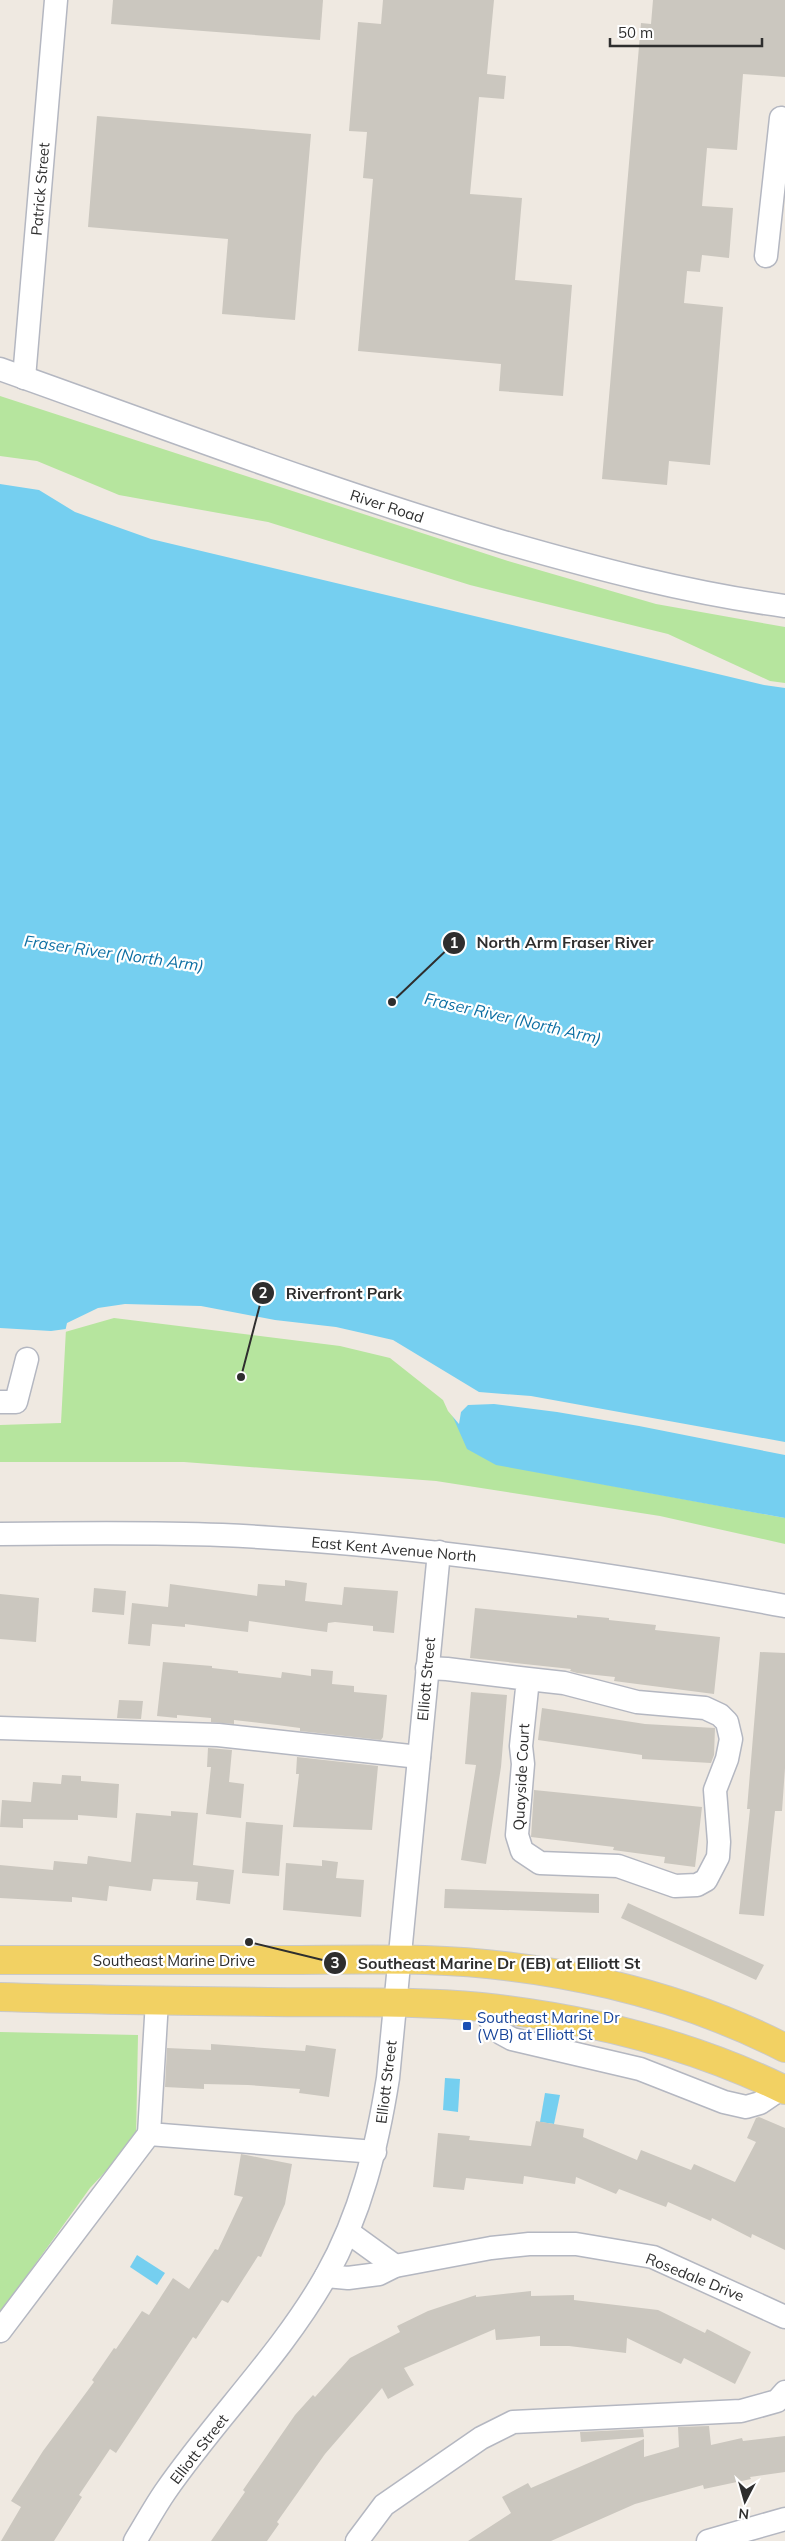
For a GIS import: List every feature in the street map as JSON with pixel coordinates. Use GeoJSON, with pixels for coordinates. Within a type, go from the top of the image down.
{"type":"FeatureCollection","features":[{"type":"Feature","properties":{"kind":"main road","name":"Southeast Marine Drive"},"geometry":{"type":"LineString","coordinates":[[0,1960],[399,1960],[512,1968],[576,1978],[643,1994],[702,2012],[758,2034],[785,2048]]}},
{"type":"Feature","properties":{"kind":"main road"},"geometry":{"type":"LineString","coordinates":[[0,1998],[480,2007],[533,2014],[635,2034],[747,2071],[783,2089]]}},
{"type":"Feature","properties":{"kind":"street","name":"Patrick Street"},"geometry":{"type":"LineString","coordinates":[[24,378],[56,0]]}},
{"type":"Feature","properties":{"kind":"street"},"geometry":{"type":"LineString","coordinates":[[766,256],[779,184],[780,118]]}},
{"type":"Feature","properties":{"kind":"street","name":"River Road"},"geometry":{"type":"LineString","coordinates":[[0,370],[308,480],[458,528],[596,569],[691,591],[785,606]]}},
{"type":"Feature","properties":{"kind":"street"},"geometry":{"type":"LineString","coordinates":[[0,1402],[16,1402],[27,1359]]}},
{"type":"Feature","properties":{"kind":"street","name":"East Kent Avenue North"},"geometry":{"type":"LineString","coordinates":[[0,1534],[223,1535],[439,1552],[672,1585],[785,1606]]}},
{"type":"Feature","properties":{"kind":"street","name":"Elliott Street"},"geometry":{"type":"LineString","coordinates":[[135,2541],[165,2493],[279,2348],[326,2276],[348,2232],[375,2152],[388,2078],[439,1552]]}},
{"type":"Feature","properties":{"kind":"street","name":"Quayside Court"},"geometry":{"type":"LineString","coordinates":[[427,1668],[528,1679],[564,1683],[638,1702],[704,1708],[713,1711],[727,1722],[730,1731],[730,1748],[715,1790],[720,1842],[718,1858],[706,1880],[697,1885],[675,1886],[618,1866],[540,1863],[522,1851],[516,1835],[523,1764],[521,1746],[528,1679]]}},
{"type":"Feature","properties":{"kind":"street"},"geometry":{"type":"LineString","coordinates":[[0,1728],[218,1735],[420,1757]]}},
{"type":"Feature","properties":{"kind":"street"},"geometry":{"type":"LineString","coordinates":[[0,2330],[149,2134],[156,2001]]}},
{"type":"Feature","properties":{"kind":"street"},"geometry":{"type":"LineString","coordinates":[[480,2007],[501,2033],[512,2039],[640,2069],[724,2102],[746,2106],[760,2103],[783,2089]]}},
{"type":"Feature","properties":{"kind":"street"},"geometry":{"type":"LineString","coordinates":[[149,2134],[375,2152]]}},
{"type":"Feature","properties":{"kind":"street"},"geometry":{"type":"LineString","coordinates":[[348,2232],[395,2266]]}},
{"type":"Feature","properties":{"kind":"street","name":"Rosedale Drive"},"geometry":{"type":"LineString","coordinates":[[326,2276],[348,2278],[379,2274],[395,2266],[491,2248],[529,2244],[576,2244],[622,2250],[653,2257],[785,2317]]}},
{"type":"Feature","properties":{"kind":"street"},"geometry":{"type":"LineString","coordinates":[[357,2541],[384,2505],[481,2438],[513,2422],[741,2411],[777,2401],[785,2392]]}},
{"type":"Feature","properties":{"kind":"street"},"geometry":{"type":"LineString","coordinates":[[708,2541],[785,2519]]}},
{"type":"Feature","properties":{"kind":"green space"},"geometry":{"type":"Polygon","coordinates":[[[0,396],[508,561],[656,604],[785,627],[785,683],[770,681],[668,634],[470,585],[268,522],[119,495],[37,461],[0,456],[0,396]]]}},
{"type":"Feature","properties":{"kind":"green space"},"geometry":{"type":"Polygon","coordinates":[[[114,1316],[340,1344],[391,1356],[532,1471],[785,1518],[785,1544],[660,1516],[436,1481],[184,1462],[0,1462],[0,1425],[61,1423],[66,1329],[114,1316]]]}},
{"type":"Feature","properties":{"kind":"green space"},"geometry":{"type":"Polygon","coordinates":[[[0,2032],[138,2035],[136,2139],[90,2188],[0,2313],[0,2032]]]}},
{"type":"Feature","properties":{"kind":"water","name":"Fraser River (North Arm)"},"geometry":{"type":"Polygon","coordinates":[[[0,484],[39,490],[75,512],[151,539],[764,685],[785,688],[785,1518],[496,1465],[467,1449],[445,1399],[391,1356],[340,1344],[114,1316],[66,1329],[51,1331],[0,1328],[0,484]]]}},
{"type":"Feature","properties":{"kind":"water"},"geometry":{"type":"Polygon","coordinates":[[[445,2078],[460,2079],[458,2112],[443,2110],[445,2078]]]}},
{"type":"Feature","properties":{"kind":"water"},"geometry":{"type":"Polygon","coordinates":[[[545,2093],[560,2095],[554,2124],[540,2122],[545,2093]]]}},
{"type":"Feature","properties":{"kind":"water"},"geometry":{"type":"Polygon","coordinates":[[[137,2255],[165,2273],[157,2285],[130,2267],[137,2255]]]}},
{"type":"Feature","properties":{"kind":"pier"},"geometry":{"type":"Polygon","coordinates":[[[125,1304],[201,1306],[275,1320],[336,1327],[393,1340],[479,1392],[531,1396],[785,1442],[785,1455],[639,1426],[557,1412],[494,1404],[468,1405],[461,1412],[459,1424],[448,1411],[443,1400],[390,1358],[340,1346],[114,1318],[65,1332],[67,1323],[98,1308],[125,1304]]]}},
{"type":"Feature","properties":{"kind":"building"},"geometry":{"type":"Polygon","coordinates":[[[113,0],[323,0],[320,40],[111,24],[113,0]]]}},
{"type":"Feature","properties":{"kind":"building"},"geometry":{"type":"Polygon","coordinates":[[[383,0],[494,0],[487,74],[506,76],[504,99],[479,97],[470,194],[522,198],[515,280],[572,285],[563,396],[499,391],[501,364],[358,351],[373,179],[363,178],[367,132],[349,131],[358,22],[381,24],[383,0]]]}},
{"type":"Feature","properties":{"kind":"building"},"geometry":{"type":"Polygon","coordinates":[[[653,0],[785,0],[785,77],[743,74],[737,150],[707,148],[702,206],[733,208],[729,258],[702,255],[700,272],[687,271],[684,303],[723,307],[710,465],[669,461],[667,485],[602,479],[641,23],[651,24],[653,0]]]}},
{"type":"Feature","properties":{"kind":"building"},"geometry":{"type":"Polygon","coordinates":[[[97,116],[311,134],[295,320],[222,314],[228,239],[88,227],[97,116]]]}},
{"type":"Feature","properties":{"kind":"building"},"geometry":{"type":"Polygon","coordinates":[[[285,1580],[307,1583],[305,1601],[342,1605],[344,1587],[398,1591],[394,1633],[373,1631],[373,1626],[335,1622],[328,1623],[327,1632],[249,1621],[248,1632],[185,1624],[185,1627],[152,1624],[150,1646],[128,1644],[132,1603],[168,1607],[170,1584],[257,1596],[258,1584],[285,1586],[285,1580]]]}},
{"type":"Feature","properties":{"kind":"building"},"geometry":{"type":"Polygon","coordinates":[[[94,1588],[126,1591],[124,1615],[92,1612],[94,1588]]]}},
{"type":"Feature","properties":{"kind":"building"},"geometry":{"type":"Polygon","coordinates":[[[0,1594],[39,1598],[36,1642],[0,1639],[0,1594]]]}},
{"type":"Feature","properties":{"kind":"building"},"geometry":{"type":"Polygon","coordinates":[[[475,1608],[577,1618],[577,1615],[609,1618],[609,1620],[656,1625],[655,1630],[720,1637],[714,1694],[614,1681],[615,1677],[577,1673],[570,1671],[571,1669],[470,1658],[475,1608]]]}},
{"type":"Feature","properties":{"kind":"building"},"geometry":{"type":"Polygon","coordinates":[[[760,1652],[785,1653],[785,1768],[782,1811],[775,1811],[764,1916],[739,1914],[750,1809],[747,1809],[760,1652]]]}},
{"type":"Feature","properties":{"kind":"building"},"geometry":{"type":"Polygon","coordinates":[[[163,1662],[212,1666],[212,1668],[238,1671],[238,1673],[281,1678],[282,1672],[311,1676],[311,1669],[333,1671],[332,1684],[354,1686],[354,1692],[387,1695],[383,1737],[381,1740],[300,1731],[300,1728],[234,1720],[234,1724],[211,1722],[211,1718],[177,1715],[177,1718],[157,1716],[163,1662]]]}},
{"type":"Feature","properties":{"kind":"building"},"geometry":{"type":"Polygon","coordinates":[[[471,1692],[507,1695],[501,1767],[486,1864],[461,1860],[476,1765],[465,1764],[471,1692]]]}},
{"type":"Feature","properties":{"kind":"building"},"geometry":{"type":"Polygon","coordinates":[[[119,1700],[143,1701],[141,1719],[117,1718],[119,1700]]]}},
{"type":"Feature","properties":{"kind":"building"},"geometry":{"type":"Polygon","coordinates":[[[542,1708],[645,1724],[715,1728],[714,1755],[711,1763],[642,1759],[642,1755],[538,1740],[542,1708]]]}},
{"type":"Feature","properties":{"kind":"building"},"geometry":{"type":"Polygon","coordinates":[[[208,1748],[232,1750],[229,1782],[244,1784],[241,1818],[206,1814],[211,1767],[207,1767],[208,1748]]]}},
{"type":"Feature","properties":{"kind":"building"},"geometry":{"type":"Polygon","coordinates":[[[297,1757],[378,1766],[372,1830],[293,1827],[299,1774],[296,1774],[297,1757]]]}},
{"type":"Feature","properties":{"kind":"building"},"geometry":{"type":"Polygon","coordinates":[[[62,1775],[81,1776],[81,1781],[119,1784],[117,1818],[78,1815],[78,1820],[23,1819],[23,1828],[0,1827],[2,1800],[31,1802],[33,1782],[61,1784],[62,1775]]]}},
{"type":"Feature","properties":{"kind":"building"},"geometry":{"type":"Polygon","coordinates":[[[534,1790],[702,1807],[695,1867],[664,1863],[665,1857],[613,1850],[614,1847],[531,1837],[534,1790]]]}},
{"type":"Feature","properties":{"kind":"building"},"geometry":{"type":"Polygon","coordinates":[[[171,1811],[198,1813],[193,1865],[234,1870],[230,1904],[196,1900],[198,1882],[153,1879],[151,1891],[109,1886],[107,1901],[72,1897],[72,1902],[0,1898],[0,1865],[53,1870],[54,1861],[87,1864],[88,1856],[131,1862],[136,1813],[171,1816],[171,1811]]]}},
{"type":"Feature","properties":{"kind":"building"},"geometry":{"type":"Polygon","coordinates":[[[246,1822],[283,1825],[279,1876],[242,1873],[246,1822]]]}},
{"type":"Feature","properties":{"kind":"building"},"geometry":{"type":"Polygon","coordinates":[[[322,1860],[338,1862],[336,1878],[364,1880],[361,1917],[283,1910],[286,1863],[322,1866],[322,1860]]]}},
{"type":"Feature","properties":{"kind":"building"},"geometry":{"type":"Polygon","coordinates":[[[445,1889],[599,1894],[599,1913],[444,1908],[445,1889]]]}},
{"type":"Feature","properties":{"kind":"building"},"geometry":{"type":"Polygon","coordinates":[[[628,1903],[764,1965],[756,1980],[621,1918],[628,1903]]]}},
{"type":"Feature","properties":{"kind":"building"},"geometry":{"type":"Polygon","coordinates":[[[211,2044],[305,2051],[306,2045],[336,2049],[329,2097],[299,2093],[300,2089],[248,2085],[204,2084],[204,2089],[165,2087],[167,2048],[211,2050],[211,2044]]]}},
{"type":"Feature","properties":{"kind":"building"},"geometry":{"type":"Polygon","coordinates":[[[759,2117],[785,2128],[785,2250],[752,2234],[751,2238],[712,2218],[711,2221],[668,2202],[666,2207],[619,2189],[616,2194],[576,2177],[575,2184],[524,2176],[523,2184],[466,2178],[464,2190],[433,2187],[438,2133],[470,2136],[469,2140],[531,2146],[536,2121],[584,2129],[583,2137],[637,2160],[641,2150],[691,2170],[694,2164],[735,2182],[756,2142],[747,2138],[756,2118],[759,2117]]]}},
{"type":"Feature","properties":{"kind":"building"},"geometry":{"type":"Polygon","coordinates":[[[241,2154],[292,2164],[285,2204],[261,2257],[258,2256],[228,2303],[222,2300],[196,2339],[193,2337],[116,2453],[110,2449],[79,2495],[82,2497],[54,2541],[1,2541],[21,2507],[11,2501],[43,2451],[94,2382],[92,2380],[114,2348],[116,2349],[142,2311],[149,2315],[173,2278],[189,2289],[215,2249],[218,2250],[243,2197],[234,2195],[241,2154]]]}},
{"type":"Feature","properties":{"kind":"building"},"geometry":{"type":"Polygon","coordinates":[[[531,2291],[531,2296],[574,2295],[574,2300],[658,2310],[705,2333],[707,2329],[751,2352],[735,2384],[684,2358],[681,2364],[627,2338],[626,2353],[569,2346],[540,2346],[540,2336],[496,2340],[495,2329],[404,2368],[414,2385],[388,2399],[382,2388],[325,2454],[277,2522],[279,2524],[267,2541],[211,2541],[245,2492],[243,2490],[295,2415],[313,2395],[315,2397],[350,2358],[400,2332],[397,2326],[428,2311],[476,2295],[476,2297],[531,2291]]]}},
{"type":"Feature","properties":{"kind":"building"},"geometry":{"type":"Polygon","coordinates":[[[709,2426],[711,2445],[742,2438],[743,2441],[785,2436],[785,2472],[750,2477],[751,2479],[704,2489],[703,2485],[635,2504],[551,2541],[468,2541],[511,2513],[502,2497],[528,2483],[531,2488],[644,2439],[644,2457],[679,2447],[678,2427],[709,2426]]]}},
{"type":"Feature","properties":{"kind":"building"},"geometry":{"type":"Polygon","coordinates":[[[643,2429],[644,2437],[581,2442],[580,2432],[643,2429]]]}},
{"type":"Feature","properties":{"kind":"place","name":"North Arm Fraser River"},"geometry":{"type":"Point","coordinates":[392,1002]}},
{"type":"Feature","properties":{"kind":"place","name":"Riverfront Park"},"geometry":{"type":"Point","coordinates":[241,1377]}},
{"type":"Feature","properties":{"kind":"place","name":"Southeast Marine Dr (EB) at Elliott St"},"geometry":{"type":"Point","coordinates":[249,1942]}},
{"type":"Feature","properties":{"kind":"place","name":"Southeast Marine Dr (WB) at Elliott St"},"geometry":{"type":"Point","coordinates":[467,2026]}}]}
